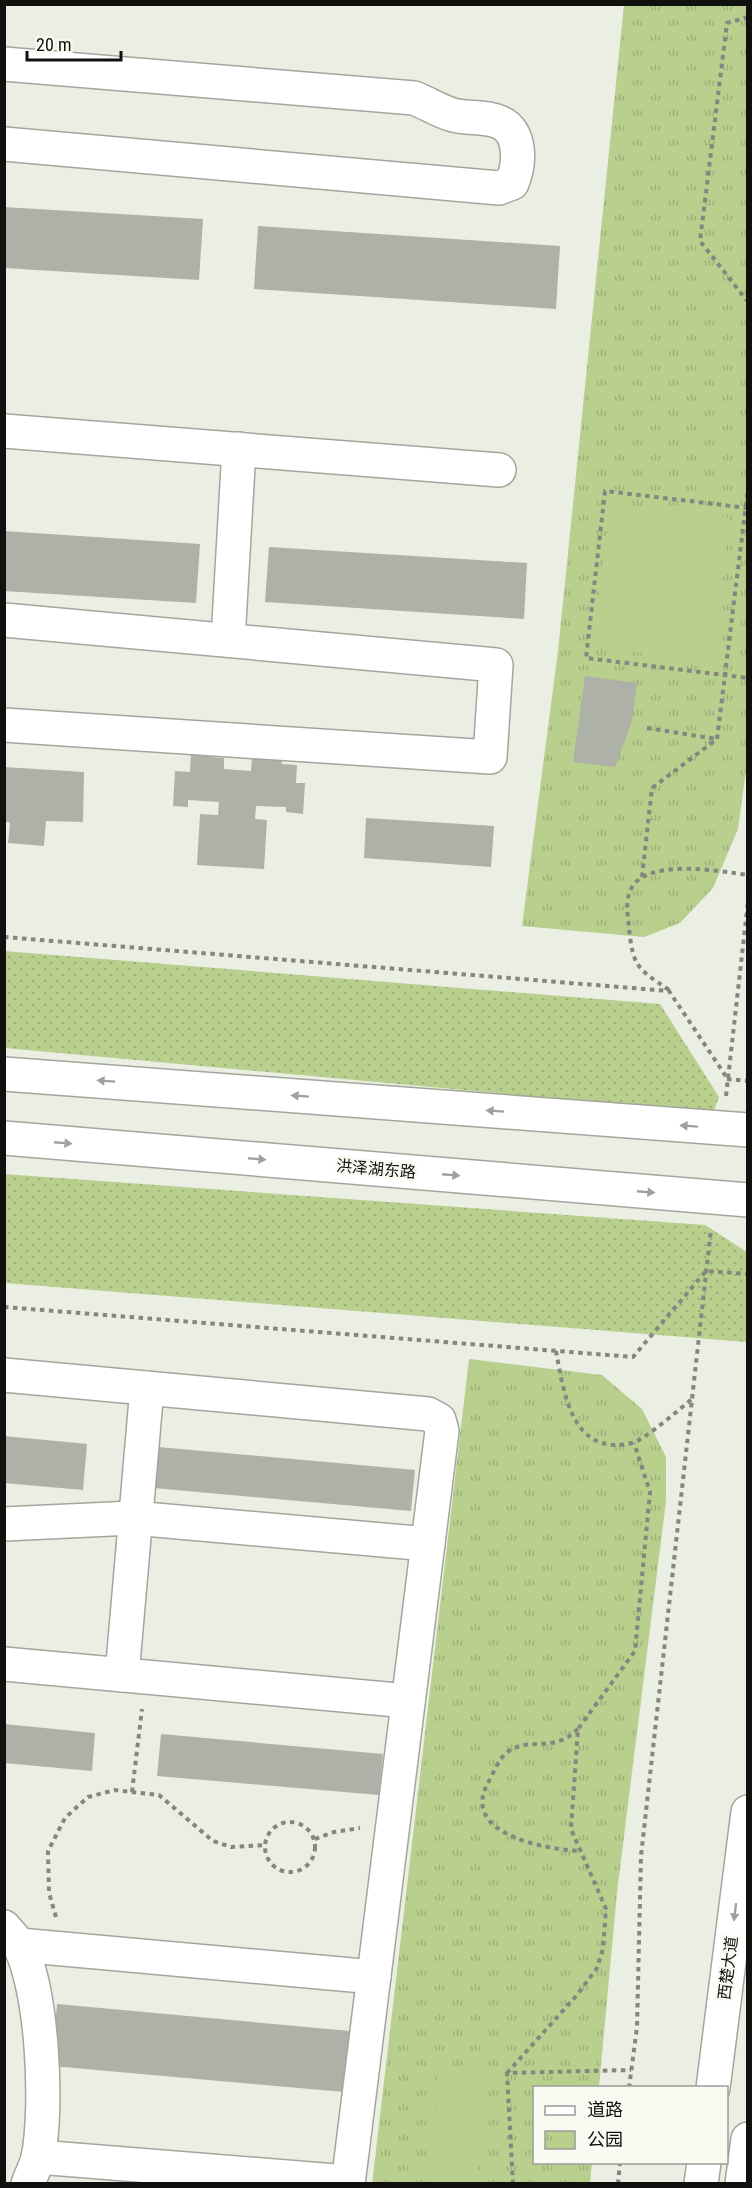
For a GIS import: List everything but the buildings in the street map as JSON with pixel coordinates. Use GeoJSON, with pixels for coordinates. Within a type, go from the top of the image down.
{"type":"FeatureCollection","features":[{"type":"Feature","properties":{"kind":"main road"},"geometry":{"type":"LineString","coordinates":[[4,64],[414,98],[452,115],[500,122],[513,135],[519,153],[518,171],[512,183],[499,188],[4,144]]}},
{"type":"Feature","properties":{"kind":"main road"},"geometry":{"type":"LineString","coordinates":[[4,431],[499,470]]}},
{"type":"Feature","properties":{"kind":"main road"},"geometry":{"type":"LineString","coordinates":[[228,640],[239,450]]}},
{"type":"Feature","properties":{"kind":"main road"},"geometry":{"type":"LineString","coordinates":[[4,620],[496,665],[490,757],[4,724]]}},
{"type":"Feature","properties":{"kind":"main road"},"geometry":{"type":"LineString","coordinates":[[4,1074],[735,1129]]}},
{"type":"Feature","properties":{"kind":"main road","name":"洪泽湖东路"},"geometry":{"type":"LineString","coordinates":[[4,1138],[747,1200]]}},
{"type":"Feature","properties":{"kind":"main road"},"geometry":{"type":"LineString","coordinates":[[4,1375],[428,1413],[439,1420],[442,1431],[348,2183],[33,2170],[42,2097],[39,2016],[12,1936]]}},
{"type":"Feature","properties":{"kind":"main road"},"geometry":{"type":"LineString","coordinates":[[134,1676],[135,1518],[147,1388]]}},
{"type":"Feature","properties":{"kind":"main road"},"geometry":{"type":"LineString","coordinates":[[4,1524],[135,1518],[428,1544]]}},
{"type":"Feature","properties":{"kind":"main road"},"geometry":{"type":"LineString","coordinates":[[4,1664],[408,1701]]}},
{"type":"Feature","properties":{"kind":"main road","name":"西楚大道"},"geometry":{"type":"LineString","coordinates":[[713,2086],[747,1812]]}},
{"type":"Feature","properties":{"kind":"main road"},"geometry":{"type":"LineString","coordinates":[[12,1936],[65,1949],[374,1977]]}},
{"type":"Feature","properties":{"kind":"main road"},"geometry":{"type":"LineString","coordinates":[[742,2184],[747,2139]]}},
{"type":"Feature","properties":{"kind":"main road"},"geometry":{"type":"LineString","coordinates":[[701,2184],[704,2164]]}},
{"type":"Feature","properties":{"kind":"path"},"geometry":{"type":"LineString","coordinates":[[747,17],[727,23],[700,241],[747,302]]}},
{"type":"Feature","properties":{"kind":"path"},"geometry":{"type":"LineString","coordinates":[[728,1079],[669,991],[643,972],[632,956],[626,905],[630,890],[642,877],[652,788],[717,739],[747,488]]}},
{"type":"Feature","properties":{"kind":"path"},"geometry":{"type":"LineString","coordinates":[[746,508],[605,491],[586,658],[747,678]]}},
{"type":"Feature","properties":{"kind":"path"},"geometry":{"type":"LineString","coordinates":[[647,728],[717,739]]}},
{"type":"Feature","properties":{"kind":"path"},"geometry":{"type":"LineString","coordinates":[[642,877],[694,868],[747,875]]}},
{"type":"Feature","properties":{"kind":"path"},"geometry":{"type":"LineString","coordinates":[[735,1129],[728,1079],[747,902]]}},
{"type":"Feature","properties":{"kind":"path"},"geometry":{"type":"LineString","coordinates":[[4,937],[669,991]]}},
{"type":"Feature","properties":{"kind":"path"},"geometry":{"type":"LineString","coordinates":[[728,1079],[747,1081]]}},
{"type":"Feature","properties":{"kind":"path"},"geometry":{"type":"LineString","coordinates":[[629,2086],[637,2027],[641,1856],[714,1197]]}},
{"type":"Feature","properties":{"kind":"path"},"geometry":{"type":"LineString","coordinates":[[706,1271],[747,1274]]}},
{"type":"Feature","properties":{"kind":"path"},"geometry":{"type":"LineString","coordinates":[[4,1307],[633,1357],[706,1271]]}},
{"type":"Feature","properties":{"kind":"path"},"geometry":{"type":"LineString","coordinates":[[556,1351],[564,1395],[573,1417],[587,1437],[603,1443],[634,1443],[692,1399]]}},
{"type":"Feature","properties":{"kind":"path"},"geometry":{"type":"LineString","coordinates":[[581,1851],[530,1845],[485,1818],[480,1806],[482,1793],[506,1752],[519,1746],[562,1740],[578,1729],[634,1651],[650,1492],[634,1443]]}},
{"type":"Feature","properties":{"kind":"path"},"geometry":{"type":"LineString","coordinates":[[132,1792],[134,1676]]}},
{"type":"Feature","properties":{"kind":"path"},"geometry":{"type":"LineString","coordinates":[[513,2184],[507,2073],[577,1995],[597,1968],[603,1949],[606,1910],[571,1829],[578,1729]]}},
{"type":"Feature","properties":{"kind":"path"},"geometry":{"type":"LineString","coordinates":[[65,1949],[49,1893],[48,1851],[65,1818],[88,1797],[115,1790],[159,1795],[213,1841],[231,1846],[265,1845]]}},
{"type":"Feature","properties":{"kind":"path"},"geometry":{"type":"LineString","coordinates":[[287,1822],[304,1825],[315,1839],[314,1856],[304,1868],[288,1872],[274,1866],[265,1853],[265,1845],[272,1829],[287,1822]]}},
{"type":"Feature","properties":{"kind":"path"},"geometry":{"type":"LineString","coordinates":[[315,1839],[334,1832],[356,1828],[392,1831]]}},
{"type":"Feature","properties":{"kind":"path"},"geometry":{"type":"LineString","coordinates":[[507,2073],[632,2070]]}},
{"type":"Feature","properties":{"kind":"path"},"geometry":{"type":"LineString","coordinates":[[618,2184],[620,2164]]}},
{"type":"Feature","properties":{"kind":"green space"},"geometry":{"type":"Polygon","coordinates":[[[624,5],[747,5],[748,756],[738,829],[713,888],[680,923],[644,937],[522,926],[558,651],[624,5]]]}},
{"type":"Feature","properties":{"kind":"green space"},"geometry":{"type":"Polygon","coordinates":[[[610,504],[730,518],[713,661],[593,647],[610,504]]]}},
{"type":"Feature","properties":{"kind":"green space"},"geometry":{"type":"Polygon","coordinates":[[[4,951],[660,1004],[719,1097],[713,1113],[5,1048],[4,951]]]}},
{"type":"Feature","properties":{"kind":"green space"},"geometry":{"type":"Polygon","coordinates":[[[4,1174],[705,1225],[747,1252],[747,1342],[5,1283],[4,1174]]]}},
{"type":"Feature","properties":{"kind":"green space"},"geometry":{"type":"Polygon","coordinates":[[[469,1359],[602,1375],[642,1409],[666,1457],[666,1501],[617,1892],[599,2086],[533,2086],[533,2164],[592,2164],[590,2183],[372,2184],[469,1359]]]}},
{"type":"Feature","properties":{"kind":"green space"},"geometry":{"type":"Polygon","coordinates":[[[440,2065],[489,2071],[475,2183],[427,2183],[440,2065]]]}}]}
